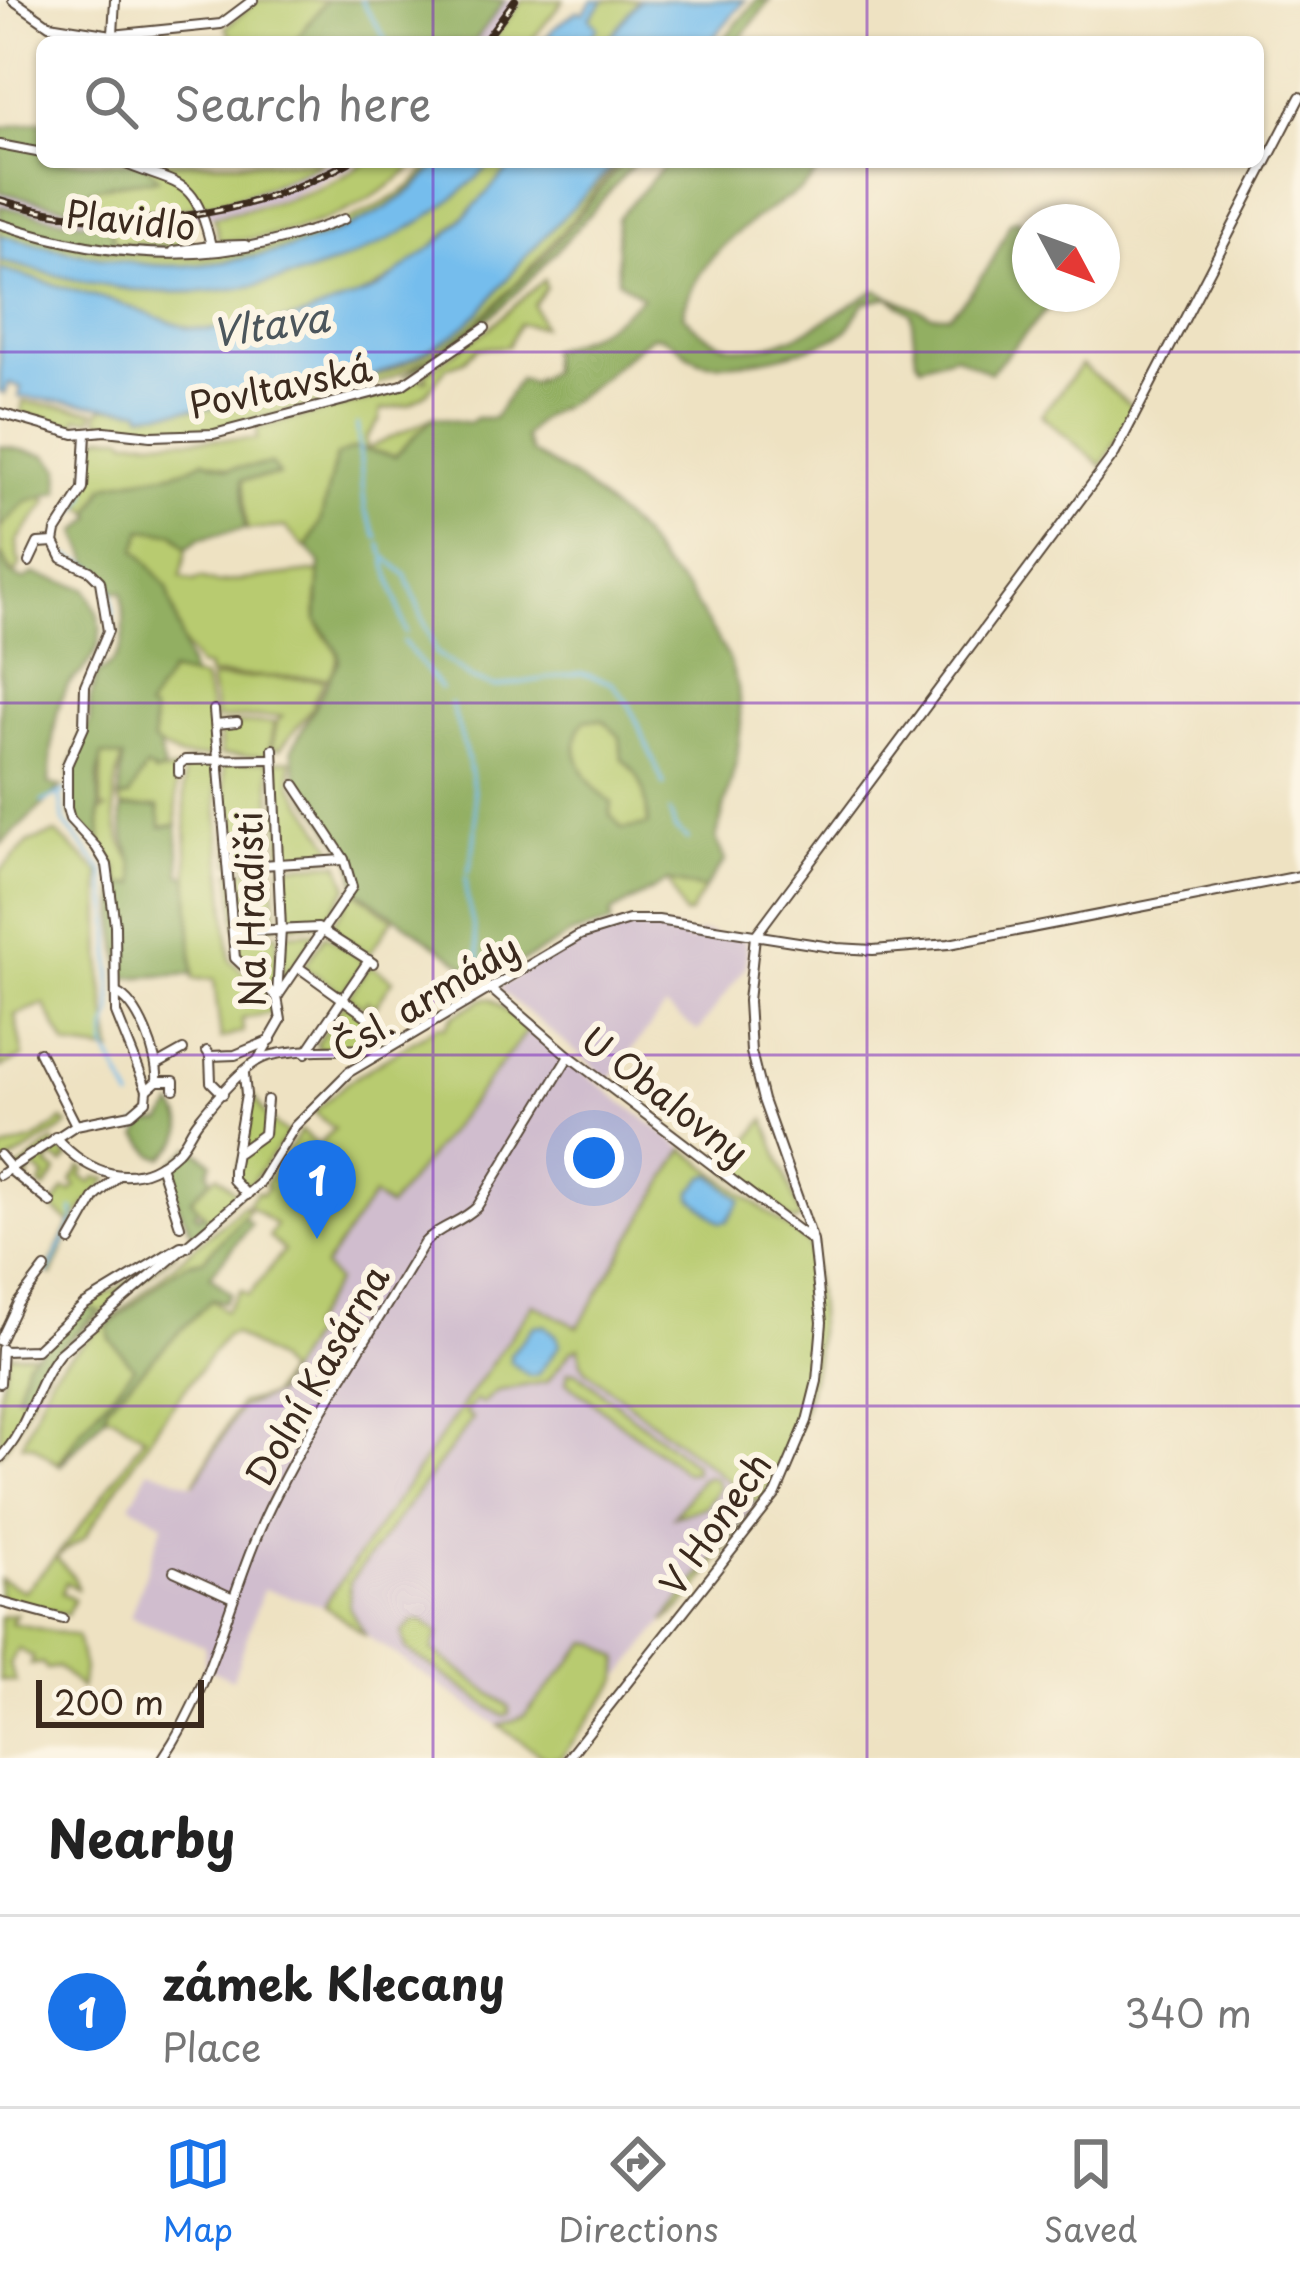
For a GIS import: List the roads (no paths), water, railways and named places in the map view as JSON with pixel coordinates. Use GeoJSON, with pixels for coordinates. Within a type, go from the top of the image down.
{"type":"FeatureCollection","features":[{"type":"Feature","properties":{"kind":"street"},"geometry":{"type":"LineString","coordinates":[[112,35],[116,0]]}},
{"type":"Feature","properties":{"kind":"street"},"geometry":{"type":"LineString","coordinates":[[17,1],[49,25],[112,35],[221,24],[253,0]]}},
{"type":"Feature","properties":{"kind":"street"},"geometry":{"type":"LineString","coordinates":[[1264,168],[1300,98]]}},
{"type":"Feature","properties":{"kind":"street"},"geometry":{"type":"LineString","coordinates":[[0,145],[36,152]]}},
{"type":"Feature","properties":{"kind":"street"},"geometry":{"type":"LineString","coordinates":[[140,168],[185,187],[200,205],[211,246]]}},
{"type":"Feature","properties":{"kind":"street"},"geometry":{"type":"LineString","coordinates":[[755,936],[1103,471],[1264,168]]}},
{"type":"Feature","properties":{"kind":"street","name":"Plavidlo"},"geometry":{"type":"LineString","coordinates":[[0,224],[108,251],[201,255],[258,247],[344,219]]}},
{"type":"Feature","properties":{"kind":"street","name":"Plavidlo"},"geometry":{"type":"LineString","coordinates":[[163,255],[211,246],[258,247]]}},
{"type":"Feature","properties":{"kind":"street","name":"Povltavská"},"geometry":{"type":"LineString","coordinates":[[0,413],[91,433],[214,434],[402,385],[485,328]]}},
{"type":"Feature","properties":{"kind":"street"},"geometry":{"type":"LineString","coordinates":[[0,1175],[76,1125],[138,1111],[146,1101],[147,1090],[118,1025],[109,873],[104,858],[70,819],[66,774],[84,727],[87,678],[104,650],[108,621],[100,581],[62,558],[54,542],[83,489],[91,433],[103,423]]}},
{"type":"Feature","properties":{"kind":"street"},"geometry":{"type":"LineString","coordinates":[[29,562],[38,543],[54,542]]}},
{"type":"Feature","properties":{"kind":"street"},"geometry":{"type":"LineString","coordinates":[[214,710],[235,958],[277,997],[352,887],[344,860],[295,785]]}},
{"type":"Feature","properties":{"kind":"street"},"geometry":{"type":"LineString","coordinates":[[216,724],[237,722]]}},
{"type":"Feature","properties":{"kind":"street","name":"Na Hradišti"},"geometry":{"type":"LineString","coordinates":[[160,1165],[180,1149],[200,1118],[257,1061],[281,1020],[273,754],[220,761]]}},
{"type":"Feature","properties":{"kind":"street"},"geometry":{"type":"LineString","coordinates":[[178,773],[178,765],[185,760],[220,761]]}},
{"type":"Feature","properties":{"kind":"street"},"geometry":{"type":"LineString","coordinates":[[229,867],[344,860]]}},
{"type":"Feature","properties":{"kind":"street","name":"Čsl. armády"},"geometry":{"type":"LineString","coordinates":[[0,1458],[17,1438],[47,1369],[59,1354],[247,1195],[267,1174],[314,1103],[349,1072],[580,935],[629,920],[658,920],[873,950],[949,944],[1300,876]]}},
{"type":"Feature","properties":{"kind":"street"},"geometry":{"type":"LineString","coordinates":[[233,932],[324,929],[371,961],[306,1053]]}},
{"type":"Feature","properties":{"kind":"street","name":"V Honech"},"geometry":{"type":"LineString","coordinates":[[568,1758],[756,1521],[793,1460],[807,1421],[822,1322],[813,1241],[766,1111],[751,1052],[748,1000],[755,936]]}},
{"type":"Feature","properties":{"kind":"street"},"geometry":{"type":"LineString","coordinates":[[298,968],[401,1041]]}},
{"type":"Feature","properties":{"kind":"street","name":"U Obalovny"},"geometry":{"type":"LineString","coordinates":[[490,988],[569,1056],[813,1241]]}},
{"type":"Feature","properties":{"kind":"street"},"geometry":{"type":"LineString","coordinates":[[116,994],[127,998],[152,1043],[157,1082]]}},
{"type":"Feature","properties":{"kind":"street"},"geometry":{"type":"LineString","coordinates":[[223,1094],[211,1082],[208,1053],[235,1055],[271,1040]]}},
{"type":"Feature","properties":{"kind":"street"},"geometry":{"type":"LineString","coordinates":[[257,1061],[277,1054],[378,1049],[381,1053]]}},
{"type":"Feature","properties":{"kind":"street"},"geometry":{"type":"LineString","coordinates":[[158,1064],[183,1050]]}},
{"type":"Feature","properties":{"kind":"street"},"geometry":{"type":"LineString","coordinates":[[39,1052],[76,1125]]}},
{"type":"Feature","properties":{"kind":"street","name":"Dolní Kasárna"},"geometry":{"type":"LineString","coordinates":[[163,1758],[195,1707],[276,1495],[424,1243],[477,1207],[569,1056]]}},
{"type":"Feature","properties":{"kind":"street"},"geometry":{"type":"LineString","coordinates":[[244,1074],[247,1086],[233,1179],[247,1195]]}},
{"type":"Feature","properties":{"kind":"street"},"geometry":{"type":"LineString","coordinates":[[147,1090],[157,1082],[174,1081],[174,1089]]}},
{"type":"Feature","properties":{"kind":"street"},"geometry":{"type":"LineString","coordinates":[[238,1153],[264,1135],[268,1100]]}},
{"type":"Feature","properties":{"kind":"street"},"geometry":{"type":"LineString","coordinates":[[55,1137],[84,1166],[121,1174],[160,1165],[180,1226]]}},
{"type":"Feature","properties":{"kind":"street"},"geometry":{"type":"LineString","coordinates":[[0,1155],[51,1203]]}},
{"type":"Feature","properties":{"kind":"street"},"geometry":{"type":"LineString","coordinates":[[70,1241],[95,1196],[121,1174]]}},
{"type":"Feature","properties":{"kind":"street"},"geometry":{"type":"LineString","coordinates":[[1,1345],[36,1350],[84,1305],[181,1246],[187,1247]]}},
{"type":"Feature","properties":{"kind":"street"},"geometry":{"type":"LineString","coordinates":[[0,1383],[1,1345],[18,1303],[45,1268]]}},
{"type":"Feature","properties":{"kind":"street"},"geometry":{"type":"LineString","coordinates":[[174,1570],[233,1598]]}},
{"type":"Feature","properties":{"kind":"street"},"geometry":{"type":"LineString","coordinates":[[0,1602],[64,1619]]}},
{"type":"Feature","properties":{"kind":"water"},"geometry":{"type":"Polygon","coordinates":[[[593,0],[604,0],[590,18],[598,27],[591,36],[548,36],[577,11],[583,13],[593,0]]]}},
{"type":"Feature","properties":{"kind":"water"},"geometry":{"type":"Polygon","coordinates":[[[639,0],[745,0],[715,36],[612,36],[639,0]]]}},
{"type":"Feature","properties":{"kind":"water"},"geometry":{"type":"Polygon","coordinates":[[[433,168],[486,168],[420,222],[378,245],[333,264],[240,288],[146,291],[0,261],[0,235],[154,265],[268,254],[348,227],[415,187],[433,168]]]}},
{"type":"Feature","properties":{"kind":"water","name":"Vltava"},"geometry":{"type":"Polygon","coordinates":[[[510,168],[610,168],[479,313],[455,334],[373,376],[291,399],[142,414],[141,410],[19,397],[21,387],[9,383],[5,394],[0,392],[0,269],[187,328],[208,330],[292,320],[376,290],[446,236],[510,168]]]}},
{"type":"Feature","properties":{"kind":"water"},"geometry":{"type":"Polygon","coordinates":[[[712,1175],[741,1200],[727,1221],[720,1222],[692,1198],[704,1177],[712,1175]]]}},
{"type":"Feature","properties":{"kind":"water"},"geometry":{"type":"Polygon","coordinates":[[[544,1325],[560,1345],[537,1375],[529,1376],[511,1362],[510,1355],[534,1326],[544,1325]]]}},
{"type":"Feature","properties":{"kind":"waterway"},"geometry":{"type":"LineString","coordinates":[[361,0],[383,36]]}},
{"type":"Feature","properties":{"kind":"waterway"},"geometry":{"type":"LineString","coordinates":[[357,424],[365,510],[378,538]]}},
{"type":"Feature","properties":{"kind":"waterway"},"geometry":{"type":"LineString","coordinates":[[59,546],[60,531],[86,497],[91,455]]}},
{"type":"Feature","properties":{"kind":"waterway"},"geometry":{"type":"LineString","coordinates":[[380,544],[384,555],[406,575],[436,653],[472,679],[495,687],[581,673],[612,683],[630,706],[664,785]]}},
{"type":"Feature","properties":{"kind":"waterway"},"geometry":{"type":"LineString","coordinates":[[64,554],[101,572],[112,593],[110,633],[97,668]]}},
{"type":"Feature","properties":{"kind":"waterway"},"geometry":{"type":"LineString","coordinates":[[385,560],[406,633]]}},
{"type":"Feature","properties":{"kind":"waterway"},"geometry":{"type":"LineString","coordinates":[[403,641],[441,689]]}},
{"type":"Feature","properties":{"kind":"waterway"},"geometry":{"type":"LineString","coordinates":[[451,704],[475,808],[468,872]]}},
{"type":"Feature","properties":{"kind":"waterway"},"geometry":{"type":"LineString","coordinates":[[42,802],[65,792]]}},
{"type":"Feature","properties":{"kind":"waterway"},"geometry":{"type":"LineString","coordinates":[[60,796],[64,823],[103,871],[110,917],[112,1014],[106,1048],[132,1100]]}},
{"type":"Feature","properties":{"kind":"waterway"},"geometry":{"type":"LineString","coordinates":[[670,812],[675,829],[688,839]]}},
{"type":"Feature","properties":{"kind":"waterway"},"geometry":{"type":"LineString","coordinates":[[466,877],[481,963]]}},
{"type":"Feature","properties":{"kind":"waterway"},"geometry":{"type":"LineString","coordinates":[[136,1130],[139,1123]]}},
{"type":"Feature","properties":{"kind":"waterway"},"geometry":{"type":"LineString","coordinates":[[48,1273],[73,1221],[73,1209]]}},
{"type":"Feature","properties":{"kind":"railway"},"geometry":{"type":"LineString","coordinates":[[488,36],[515,0]]}},
{"type":"Feature","properties":{"kind":"railway"},"geometry":{"type":"LineString","coordinates":[[0,200],[89,218],[178,217],[266,198],[337,168]]}},
{"type":"Feature","properties":{"kind":"place","name":"zámek Klecany"},"geometry":{"type":"Point","coordinates":[317,1239]}}]}
